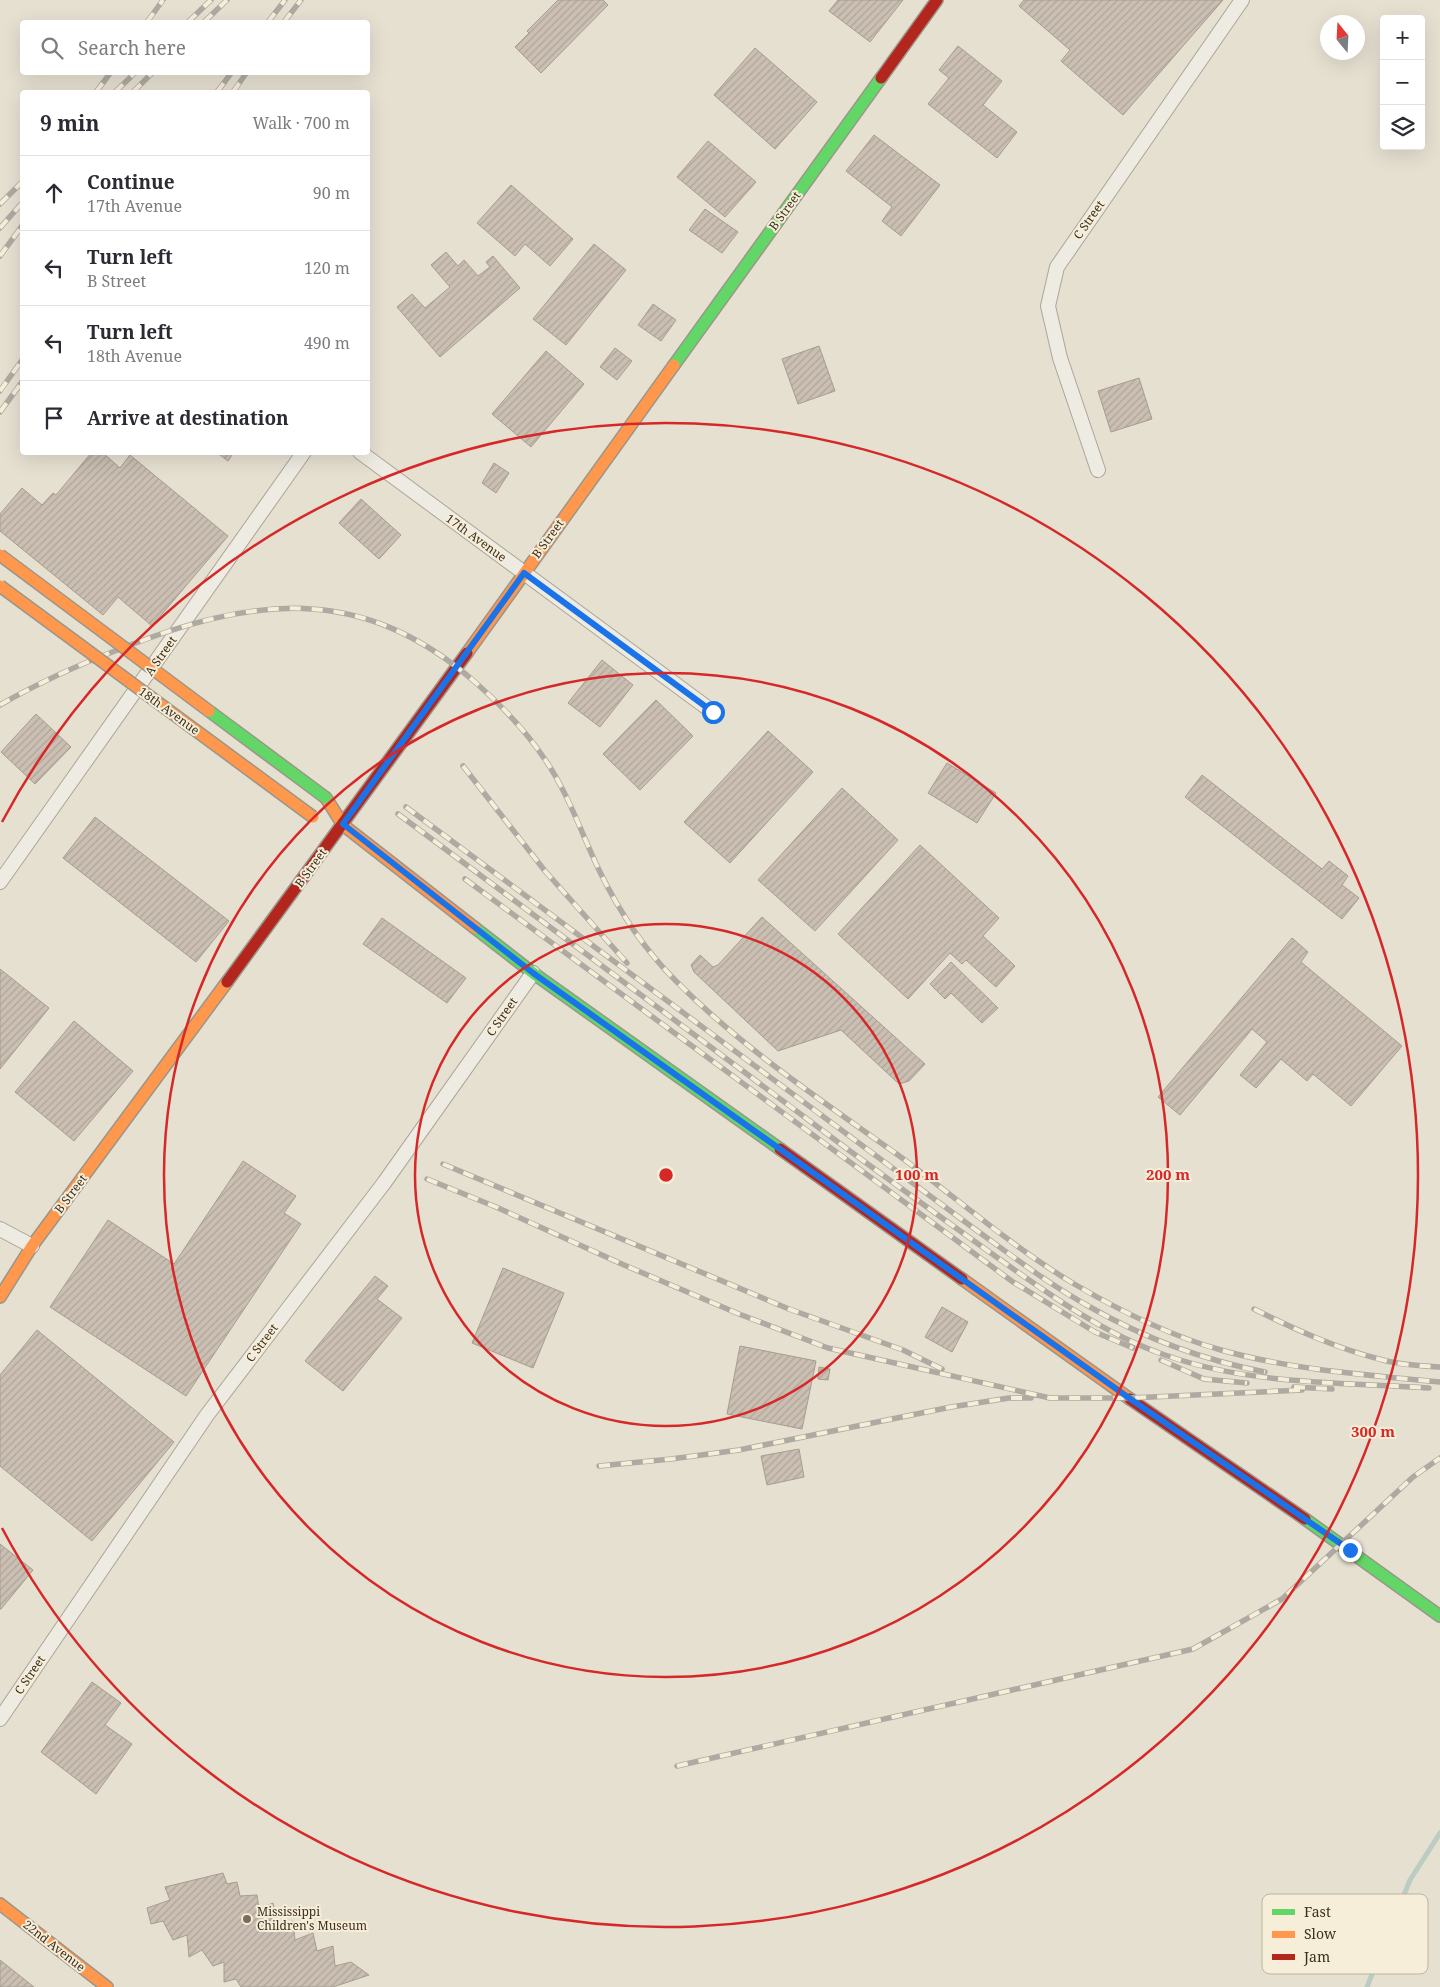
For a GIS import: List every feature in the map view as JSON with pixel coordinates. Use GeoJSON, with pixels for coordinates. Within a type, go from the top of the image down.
{"type":"FeatureCollection","features":[{"type":"Feature","properties":{"kind":"street","name":"B Street"},"geometry":{"type":"LineString","coordinates":[[0,1297],[32,1246],[343,824],[937,0]]}},
{"type":"Feature","properties":{"kind":"street","name":"C Street"},"geometry":{"type":"LineString","coordinates":[[1098,470],[1060,358],[1048,306],[1057,266],[1242,0]]}},
{"type":"Feature","properties":{"kind":"street","name":"A Street"},"geometry":{"type":"LineString","coordinates":[[0,882],[302,455]]}},
{"type":"Feature","properties":{"kind":"street","name":"17th Avenue"},"geometry":{"type":"LineString","coordinates":[[364,455],[713,712]]}},
{"type":"Feature","properties":{"kind":"street","name":"18th Avenue"},"geometry":{"type":"LineString","coordinates":[[0,555],[326,798],[343,824],[533,973],[1129,1398],[1346,1546],[1440,1616]]}},
{"type":"Feature","properties":{"kind":"street","name":"18th Avenue"},"geometry":{"type":"LineString","coordinates":[[0,586],[321,819],[343,824]]}},
{"type":"Feature","properties":{"kind":"street","name":"C Street"},"geometry":{"type":"LineString","coordinates":[[0,1719],[208,1415],[384,1183],[533,973]]}},
{"type":"Feature","properties":{"kind":"street"},"geometry":{"type":"LineString","coordinates":[[0,1230],[32,1246]]}},
{"type":"Feature","properties":{"kind":"street","name":"22nd Avenue"},"geometry":{"type":"LineString","coordinates":[[0,1904],[105,1986]]}},
{"type":"Feature","properties":{"kind":"building"},"geometry":{"type":"Polygon","coordinates":[[[558,0],[603,0],[608,5],[541,73],[515,47],[529,33],[527,31],[558,0]]]}},
{"type":"Feature","properties":{"kind":"building"},"geometry":{"type":"Polygon","coordinates":[[[838,0],[903,0],[870,42],[829,11],[838,0]]]}},
{"type":"Feature","properties":{"kind":"building"},"geometry":{"type":"Polygon","coordinates":[[[1024,0],[1223,0],[1123,115],[1061,61],[1070,50],[1019,6],[1024,0]]]}},
{"type":"Feature","properties":{"kind":"building"},"geometry":{"type":"Polygon","coordinates":[[[958,46],[1002,81],[983,105],[1017,132],[997,158],[928,104],[949,78],[939,70],[958,46]]]}},
{"type":"Feature","properties":{"kind":"building"},"geometry":{"type":"Polygon","coordinates":[[[755,48],[817,102],[775,149],[714,95],[755,48]]]}},
{"type":"Feature","properties":{"kind":"building"},"geometry":{"type":"Polygon","coordinates":[[[874,135],[940,185],[901,236],[882,221],[892,207],[846,171],[874,135]]]}},
{"type":"Feature","properties":{"kind":"building"},"geometry":{"type":"Polygon","coordinates":[[[708,141],[756,182],[725,217],[677,177],[708,141]]]}},
{"type":"Feature","properties":{"kind":"building"},"geometry":{"type":"Polygon","coordinates":[[[511,185],[573,239],[550,266],[525,244],[515,256],[477,223],[511,185]]]}},
{"type":"Feature","properties":{"kind":"building"},"geometry":{"type":"Polygon","coordinates":[[[705,209],[738,232],[722,253],[689,230],[705,209]]]}},
{"type":"Feature","properties":{"kind":"building"},"geometry":{"type":"Polygon","coordinates":[[[594,244],[626,270],[566,345],[533,319],[594,244]]]}},
{"type":"Feature","properties":{"kind":"building"},"geometry":{"type":"Polygon","coordinates":[[[446,252],[458,266],[464,260],[478,276],[490,267],[486,262],[493,256],[520,288],[440,357],[397,307],[412,294],[425,308],[450,287],[431,265],[446,252]]]}},
{"type":"Feature","properties":{"kind":"building"},"geometry":{"type":"Polygon","coordinates":[[[653,304],[676,320],[661,341],[638,325],[653,304]]]}},
{"type":"Feature","properties":{"kind":"building"},"geometry":{"type":"Polygon","coordinates":[[[819,346],[835,391],[798,404],[782,359],[819,346]]]}},
{"type":"Feature","properties":{"kind":"building"},"geometry":{"type":"Polygon","coordinates":[[[615,348],[632,361],[617,380],[600,367],[615,348]]]}},
{"type":"Feature","properties":{"kind":"building"},"geometry":{"type":"Polygon","coordinates":[[[546,351],[584,384],[531,447],[492,414],[546,351]]]}},
{"type":"Feature","properties":{"kind":"building"},"geometry":{"type":"Polygon","coordinates":[[[1139,378],[1152,419],[1111,432],[1098,391],[1139,378]]]}},
{"type":"Feature","properties":{"kind":"building"},"geometry":{"type":"Polygon","coordinates":[[[89,455],[105,455],[120,468],[130,455],[228,536],[152,626],[118,597],[103,615],[0,531],[0,514],[22,488],[42,505],[53,493],[56,495],[89,455]]]}},
{"type":"Feature","properties":{"kind":"building"},"geometry":{"type":"Polygon","coordinates":[[[220,455],[232,455],[228,461],[220,455]]]}},
{"type":"Feature","properties":{"kind":"building"},"geometry":{"type":"Polygon","coordinates":[[[494,463],[509,473],[496,493],[482,483],[494,463]]]}},
{"type":"Feature","properties":{"kind":"building"},"geometry":{"type":"Polygon","coordinates":[[[361,499],[401,535],[379,559],[339,523],[361,499]]]}},
{"type":"Feature","properties":{"kind":"building"},"geometry":{"type":"Polygon","coordinates":[[[602,660],[633,685],[600,727],[568,703],[602,660]]]}},
{"type":"Feature","properties":{"kind":"building"},"geometry":{"type":"Polygon","coordinates":[[[656,700],[693,736],[640,790],[603,754],[656,700]]]}},
{"type":"Feature","properties":{"kind":"building"},"geometry":{"type":"Polygon","coordinates":[[[36,714],[71,747],[35,784],[1,752],[36,714]]]}},
{"type":"Feature","properties":{"kind":"building"},"geometry":{"type":"Polygon","coordinates":[[[768,731],[813,772],[730,863],[684,822],[768,731]]]}},
{"type":"Feature","properties":{"kind":"building"},"geometry":{"type":"Polygon","coordinates":[[[947,763],[996,793],[977,823],[928,793],[947,763]]]}},
{"type":"Feature","properties":{"kind":"building"},"geometry":{"type":"Polygon","coordinates":[[[1202,775],[1322,869],[1329,861],[1348,876],[1342,885],[1359,898],[1342,919],[1185,797],[1202,775]]]}},
{"type":"Feature","properties":{"kind":"building"},"geometry":{"type":"Polygon","coordinates":[[[842,788],[898,840],[815,931],[758,880],[842,788]]]}},
{"type":"Feature","properties":{"kind":"building"},"geometry":{"type":"Polygon","coordinates":[[[95,817],[229,921],[196,962],[63,858],[95,817]]]}},
{"type":"Feature","properties":{"kind":"building"},"geometry":{"type":"Polygon","coordinates":[[[920,845],[999,918],[983,936],[1015,966],[996,987],[966,960],[962,964],[950,953],[908,999],[838,934],[920,845]]]}},
{"type":"Feature","properties":{"kind":"building"},"geometry":{"type":"Polygon","coordinates":[[[762,917],[925,1064],[909,1081],[899,1084],[841,1030],[778,1051],[694,972],[691,965],[700,955],[713,967],[718,965],[762,917]]]}},
{"type":"Feature","properties":{"kind":"building"},"geometry":{"type":"Polygon","coordinates":[[[382,918],[466,978],[447,1003],[363,944],[382,918]]]}},
{"type":"Feature","properties":{"kind":"building"},"geometry":{"type":"Polygon","coordinates":[[[1292,938],[1308,952],[1301,962],[1402,1046],[1351,1106],[1313,1074],[1307,1081],[1281,1059],[1256,1088],[1240,1075],[1267,1042],[1252,1029],[1180,1115],[1158,1097],[1292,938]]]}},
{"type":"Feature","properties":{"kind":"building"},"geometry":{"type":"Polygon","coordinates":[[[951,962],[998,1008],[982,1023],[951,993],[945,999],[930,984],[951,962]]]}},
{"type":"Feature","properties":{"kind":"building"},"geometry":{"type":"Polygon","coordinates":[[[0,969],[49,1008],[0,1069],[0,969]]]}},
{"type":"Feature","properties":{"kind":"building"},"geometry":{"type":"Polygon","coordinates":[[[74,1021],[133,1071],[74,1141],[15,1092],[74,1021]]]}},
{"type":"Feature","properties":{"kind":"building"},"geometry":{"type":"Polygon","coordinates":[[[243,1161],[296,1196],[284,1213],[301,1224],[186,1396],[50,1307],[108,1220],[174,1264],[243,1161]]]}},
{"type":"Feature","properties":{"kind":"building"},"geometry":{"type":"Polygon","coordinates":[[[503,1268],[564,1293],[533,1368],[472,1343],[503,1268]]]}},
{"type":"Feature","properties":{"kind":"building"},"geometry":{"type":"Polygon","coordinates":[[[375,1276],[388,1286],[377,1299],[402,1318],[343,1391],[305,1361],[375,1276]]]}},
{"type":"Feature","properties":{"kind":"building"},"geometry":{"type":"Polygon","coordinates":[[[942,1307],[968,1322],[952,1352],[925,1337],[942,1307]]]}},
{"type":"Feature","properties":{"kind":"building"},"geometry":{"type":"Polygon","coordinates":[[[37,1330],[174,1442],[92,1541],[0,1466],[0,1375],[37,1330]]]}},
{"type":"Feature","properties":{"kind":"building"},"geometry":{"type":"Polygon","coordinates":[[[740,1346],[816,1361],[802,1429],[727,1414],[740,1346]]]}},
{"type":"Feature","properties":{"kind":"building"},"geometry":{"type":"Polygon","coordinates":[[[819,1367],[830,1369],[828,1380],[818,1379],[819,1367]]]}},
{"type":"Feature","properties":{"kind":"building"},"geometry":{"type":"Polygon","coordinates":[[[799,1449],[804,1477],[767,1485],[761,1456],[799,1449]]]}},
{"type":"Feature","properties":{"kind":"building"},"geometry":{"type":"Polygon","coordinates":[[[0,1544],[33,1570],[1,1609],[0,1609],[0,1544]]]}},
{"type":"Feature","properties":{"kind":"building"},"geometry":{"type":"Polygon","coordinates":[[[92,1682],[121,1703],[105,1725],[132,1744],[96,1794],[41,1752],[92,1682]]]}},
{"type":"Feature","properties":{"kind":"building"},"geometry":{"type":"Polygon","coordinates":[[[223,1873],[227,1884],[237,1882],[240,1896],[257,1895],[259,1909],[273,1903],[278,1926],[293,1921],[295,1940],[313,1933],[317,1951],[333,1946],[335,1966],[351,1962],[369,1975],[333,1987],[241,1987],[236,1979],[224,1982],[224,1962],[213,1966],[202,1950],[189,1957],[187,1935],[173,1940],[163,1921],[151,1924],[147,1908],[170,1900],[165,1887],[223,1873]]]}},
{"type":"Feature","properties":{"kind":"building"},"geometry":{"type":"Polygon","coordinates":[[[0,1960],[34,1987],[0,1987],[0,1960]]]}},
{"type":"Feature","properties":{"kind":"waterway"},"geometry":{"type":"LineString","coordinates":[[1404,1894],[1410,1880],[1440,1833]]}},
{"type":"Feature","properties":{"kind":"waterway"},"geometry":{"type":"LineString","coordinates":[[1367,1987],[1372,1974]]}},
{"type":"Feature","properties":{"kind":"railway"},"geometry":{"type":"LineString","coordinates":[[148,20],[163,0]]}},
{"type":"Feature","properties":{"kind":"railway"},"geometry":{"type":"LineString","coordinates":[[190,20],[211,0]]}},
{"type":"Feature","properties":{"kind":"railway"},"geometry":{"type":"LineString","coordinates":[[206,20],[227,0]]}},
{"type":"Feature","properties":{"kind":"railway"},"geometry":{"type":"LineString","coordinates":[[270,20],[285,0]]}},
{"type":"Feature","properties":{"kind":"railway"},"geometry":{"type":"LineString","coordinates":[[286,20],[301,0]]}},
{"type":"Feature","properties":{"kind":"railway"},"geometry":{"type":"LineString","coordinates":[[98,90],[109,75]]}},
{"type":"Feature","properties":{"kind":"railway"},"geometry":{"type":"LineString","coordinates":[[117,90],[133,75]]}},
{"type":"Feature","properties":{"kind":"railway"},"geometry":{"type":"LineString","coordinates":[[135,90],[150,75]]}},
{"type":"Feature","properties":{"kind":"railway"},"geometry":{"type":"LineString","coordinates":[[218,90],[230,75]]}},
{"type":"Feature","properties":{"kind":"railway"},"geometry":{"type":"LineString","coordinates":[[234,90],[245,75]]}},
{"type":"Feature","properties":{"kind":"railway"},"geometry":{"type":"LineString","coordinates":[[0,204],[20,184]]}},
{"type":"Feature","properties":{"kind":"railway"},"geometry":{"type":"LineString","coordinates":[[0,228],[20,205]]}},
{"type":"Feature","properties":{"kind":"railway"},"geometry":{"type":"LineString","coordinates":[[0,256],[20,229]]}},
{"type":"Feature","properties":{"kind":"railway"},"geometry":{"type":"LineString","coordinates":[[0,391],[20,363]]}},
{"type":"Feature","properties":{"kind":"railway"},"geometry":{"type":"LineString","coordinates":[[0,412],[20,385]]}},
{"type":"Feature","properties":{"kind":"railway"},"geometry":{"type":"LineString","coordinates":[[0,705],[44,682],[104,655],[168,631],[215,618],[260,610],[304,608],[347,614],[390,627],[432,650],[475,682],[522,729],[546,761],[562,787],[615,901],[653,956],[675,980],[755,1051],[920,1171],[1030,1255],[1053,1271],[1111,1305],[1184,1338],[1221,1350],[1302,1367],[1440,1382]]}},
{"type":"Feature","properties":{"kind":"railway"},"geometry":{"type":"LineString","coordinates":[[463,766],[545,871],[627,963]]}},
{"type":"Feature","properties":{"kind":"railway"},"geometry":{"type":"LineString","coordinates":[[406,807],[972,1227],[1059,1289],[1131,1329],[1174,1347],[1219,1361],[1265,1372]]}},
{"type":"Feature","properties":{"kind":"railway"},"geometry":{"type":"LineString","coordinates":[[398,814],[884,1176],[1030,1281],[1095,1323],[1141,1346],[1165,1355],[1197,1365],[1230,1372],[1329,1383],[1429,1388]]}},
{"type":"Feature","properties":{"kind":"railway"},"geometry":{"type":"LineString","coordinates":[[465,879],[1013,1282],[1095,1332],[1133,1348]]}},
{"type":"Feature","properties":{"kind":"railway"},"geometry":{"type":"LineString","coordinates":[[443,1164],[789,1309],[903,1350],[942,1369]]}},
{"type":"Feature","properties":{"kind":"railway"},"geometry":{"type":"LineString","coordinates":[[427,1179],[496,1207],[739,1314],[828,1348],[1050,1398],[1129,1398],[1302,1390]]}},
{"type":"Feature","properties":{"kind":"railway"},"geometry":{"type":"LineString","coordinates":[[1254,1309],[1317,1338],[1366,1356],[1397,1363],[1440,1367]]}},
{"type":"Feature","properties":{"kind":"railway"},"geometry":{"type":"LineString","coordinates":[[1161,1360],[1204,1379],[1247,1383]]}},
{"type":"Feature","properties":{"kind":"railway"},"geometry":{"type":"LineString","coordinates":[[1294,1387],[1332,1389]]}},
{"type":"Feature","properties":{"kind":"railway"},"geometry":{"type":"LineString","coordinates":[[599,1466],[739,1450],[951,1407],[1009,1398],[1031,1398]]}},
{"type":"Feature","properties":{"kind":"railway"},"geometry":{"type":"LineString","coordinates":[[677,1766],[1193,1649],[1282,1599],[1413,1477],[1440,1458]]}},
{"type":"Feature","properties":{"kind":"traffic: fast"},"geometry":{"type":"LineString","coordinates":[[674,365],[881,78]]}},
{"type":"Feature","properties":{"kind":"traffic: fast"},"geometry":{"type":"LineString","coordinates":[[209,711],[326,798]]}},
{"type":"Feature","properties":{"kind":"traffic: fast"},"geometry":{"type":"LineString","coordinates":[[475,928],[533,973],[780,1149]]}},
{"type":"Feature","properties":{"kind":"traffic: fast"},"geometry":{"type":"LineString","coordinates":[[1305,1519],[1440,1616]]}},
{"type":"Feature","properties":{"kind":"traffic: slow"},"geometry":{"type":"LineString","coordinates":[[467,653],[674,365]]}},
{"type":"Feature","properties":{"kind":"traffic: slow"},"geometry":{"type":"LineString","coordinates":[[0,555],[209,711]]}},
{"type":"Feature","properties":{"kind":"traffic: slow"},"geometry":{"type":"LineString","coordinates":[[0,586],[313,817]]}},
{"type":"Feature","properties":{"kind":"traffic: slow"},"geometry":{"type":"LineString","coordinates":[[326,798],[343,825],[475,928]]}},
{"type":"Feature","properties":{"kind":"traffic: slow"},"geometry":{"type":"LineString","coordinates":[[0,1297],[32,1246],[227,982]]}},
{"type":"Feature","properties":{"kind":"traffic: slow"},"geometry":{"type":"LineString","coordinates":[[962,1279],[1130,1399]]}},
{"type":"Feature","properties":{"kind":"traffic: slow"},"geometry":{"type":"LineString","coordinates":[[0,1904],[107,1987]]}},
{"type":"Feature","properties":{"kind":"traffic: jam"},"geometry":{"type":"LineString","coordinates":[[881,78],[937,0]]}},
{"type":"Feature","properties":{"kind":"traffic: jam"},"geometry":{"type":"LineString","coordinates":[[227,982],[467,653]]}},
{"type":"Feature","properties":{"kind":"traffic: jam"},"geometry":{"type":"LineString","coordinates":[[780,1149],[962,1279]]}},
{"type":"Feature","properties":{"kind":"traffic: jam"},"geometry":{"type":"LineString","coordinates":[[1130,1399],[1305,1519]]}},
{"type":"Feature","properties":{"kind":"place","name":"Mississippi Children's Museum"},"geometry":{"type":"Point","coordinates":[247,1919]}},
{"type":"Feature","properties":{"kind":"route"},"geometry":{"type":"LineString","coordinates":[[713,712],[524,573],[343,824],[533,973],[1129,1398],[1350,1550]]}}]}
